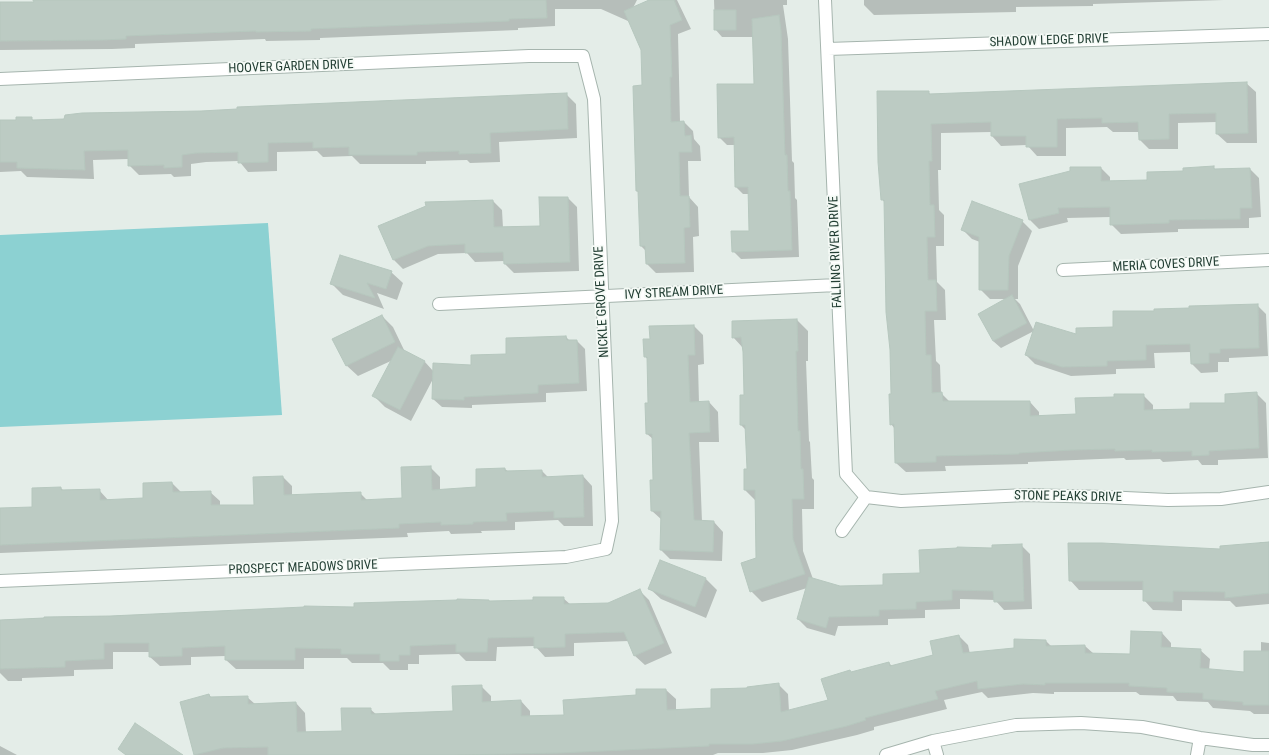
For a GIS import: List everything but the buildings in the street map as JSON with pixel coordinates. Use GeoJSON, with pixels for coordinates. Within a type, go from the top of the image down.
{"type":"FeatureCollection","features":[{"type":"Feature","properties":{"kind":"street","name":"FALLING RIVER DRIVE"},"geometry":{"type":"LineString","coordinates":[[825,0],[846,474],[866,497]]}},
{"type":"Feature","properties":{"kind":"street","name":"SHADOW LEDGE DRIVE"},"geometry":{"type":"LineString","coordinates":[[828,49],[1269,34]]}},
{"type":"Feature","properties":{"kind":"street","name":"HOOVER GARDEN DRIVE"},"geometry":{"type":"LineString","coordinates":[[0,79],[521,57],[582,56]]}},
{"type":"Feature","properties":{"kind":"street","name":"NICKLE GROVE DRIVE"},"geometry":{"type":"LineString","coordinates":[[582,56],[594,99],[612,521],[606,549]]}},
{"type":"Feature","properties":{"kind":"street","name":"MERIA COVES DRIVE"},"geometry":{"type":"LineString","coordinates":[[1063,270],[1269,260]]}},
{"type":"Feature","properties":{"kind":"street","name":"IVY STREAM DRIVE"},"geometry":{"type":"LineString","coordinates":[[439,304],[837,285]]}},
{"type":"Feature","properties":{"kind":"street","name":"STONE PEAKS DRIVE"},"geometry":{"type":"LineString","coordinates":[[866,497],[901,501],[1026,496],[1168,500],[1221,499],[1269,492]]}},
{"type":"Feature","properties":{"kind":"street"},"geometry":{"type":"LineString","coordinates":[[842,531],[866,497]]}},
{"type":"Feature","properties":{"kind":"street","name":"PROSPECT MEADOWS DRIVE"},"geometry":{"type":"LineString","coordinates":[[0,581],[566,557],[606,549]]}},
{"type":"Feature","properties":{"kind":"street"},"geometry":{"type":"LineString","coordinates":[[886,755],[933,741],[1016,725],[1081,724],[1142,727],[1200,738],[1253,745],[1269,745]]}},
{"type":"Feature","properties":{"kind":"street"},"geometry":{"type":"LineString","coordinates":[[1197,755],[1200,738]]}},
{"type":"Feature","properties":{"kind":"street"},"geometry":{"type":"LineString","coordinates":[[933,741],[937,755]]}},
{"type":"Feature","properties":{"kind":"water"},"geometry":{"type":"Polygon","coordinates":[[[268,223],[282,415],[0,427],[0,235],[268,223]]]}}]}
